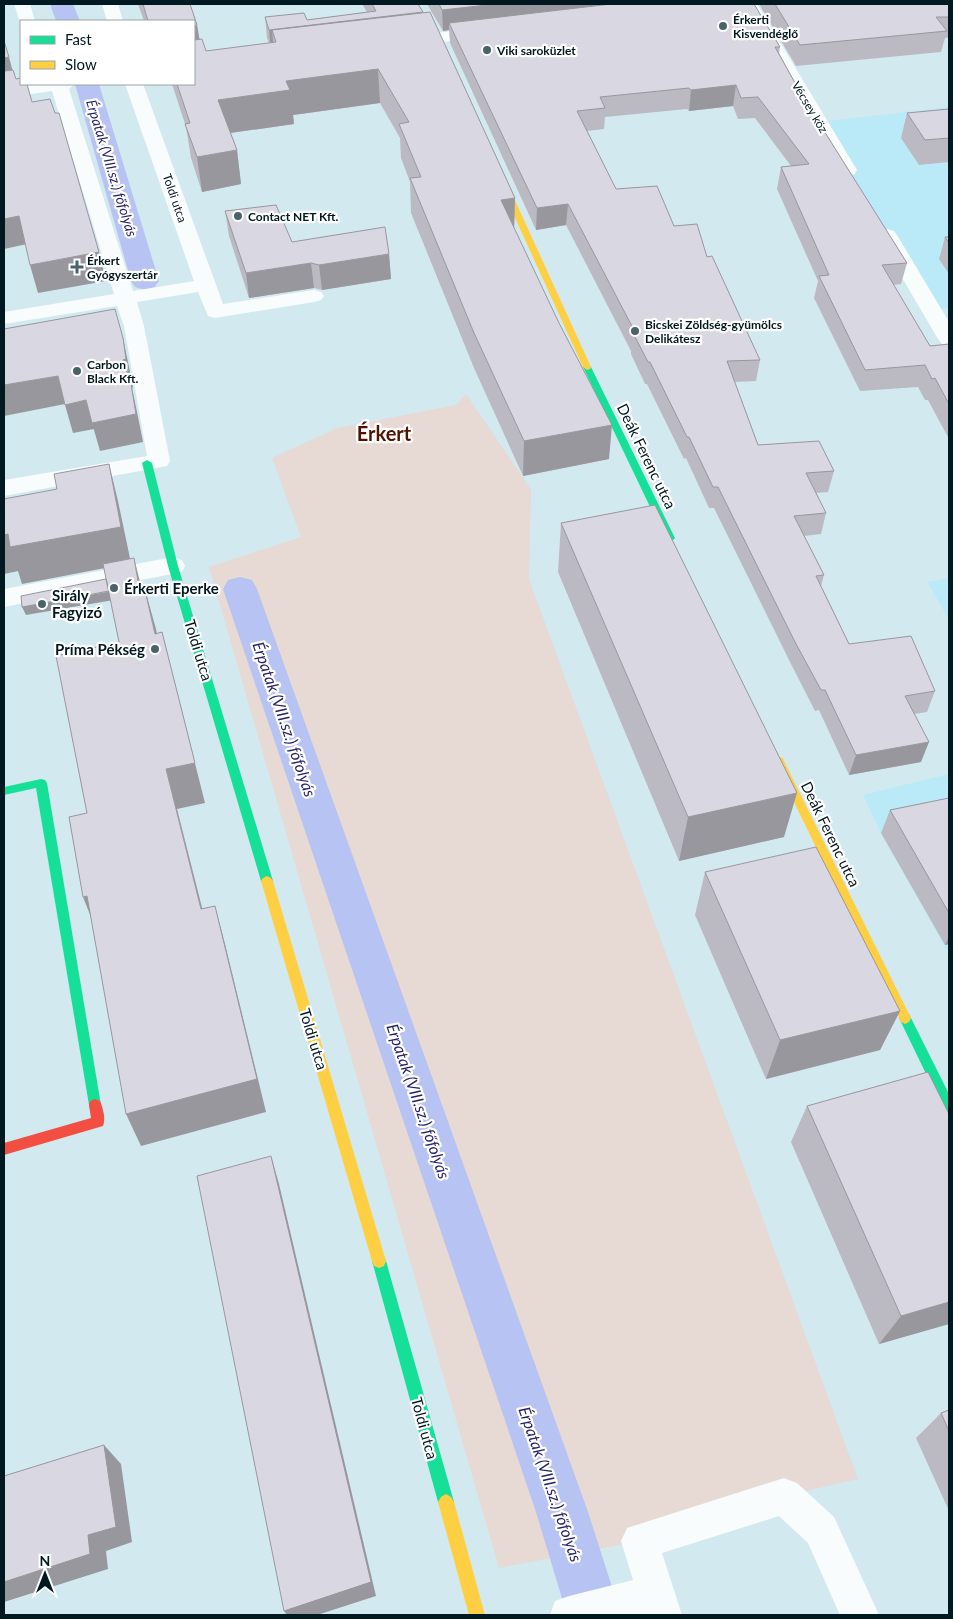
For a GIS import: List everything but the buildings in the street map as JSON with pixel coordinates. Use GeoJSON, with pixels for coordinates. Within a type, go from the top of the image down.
{"type":"FeatureCollection","features":[{"type":"Feature","properties":{"kind":"street"},"geometry":{"type":"LineString","coordinates":[[22,4],[27,20]]}},
{"type":"Feature","properties":{"kind":"street"},"geometry":{"type":"LineString","coordinates":[[110,4],[115,20]]}},
{"type":"Feature","properties":{"kind":"street","name":"Vécsey köz"},"geometry":{"type":"LineString","coordinates":[[750,4],[855,182]]}},
{"type":"Feature","properties":{"kind":"street"},"geometry":{"type":"LineString","coordinates":[[386,44],[498,31]]}},
{"type":"Feature","properties":{"kind":"street"},"geometry":{"type":"LineString","coordinates":[[4,93],[54,85]]}},
{"type":"Feature","properties":{"kind":"street","name":"Toldi utca"},"geometry":{"type":"LineString","coordinates":[[54,85],[134,326],[153,462],[173,566],[364,1206],[477,1615]]}},
{"type":"Feature","properties":{"kind":"street","name":"Toldi utca"},"geometry":{"type":"LineString","coordinates":[[134,85],[215,312],[314,296]]}},
{"type":"Feature","properties":{"kind":"street","name":"Deák Ferenc utca"},"geometry":{"type":"LineString","coordinates":[[493,160],[593,380],[676,550]]}},
{"type":"Feature","properties":{"kind":"street"},"geometry":{"type":"LineString","coordinates":[[876,216],[949,339]]}},
{"type":"Feature","properties":{"kind":"street"},"geometry":{"type":"LineString","coordinates":[[4,318],[206,285]]}},
{"type":"Feature","properties":{"kind":"street"},"geometry":{"type":"LineString","coordinates":[[5,482],[153,462]]}},
{"type":"Feature","properties":{"kind":"street"},"geometry":{"type":"LineString","coordinates":[[4,598],[173,566]]}},
{"type":"Feature","properties":{"kind":"street","name":"Deák Ferenc utca"},"geometry":{"type":"LineString","coordinates":[[775,752],[949,1108]]}},
{"type":"Feature","properties":{"kind":"street"},"geometry":{"type":"LineString","coordinates":[[4,792],[41,783],[98,1122],[4,1149]]}},
{"type":"Feature","properties":{"kind":"street"},"geometry":{"type":"LineString","coordinates":[[569,1615],[649,1603],[640,1541],[784,1496],[822,1530],[860,1615]]}},
{"type":"Feature","properties":{"kind":"shaded area"},"geometry":{"type":"Polygon","coordinates":[[[949,107],[949,308],[932,310],[819,122],[949,107]]]}},
{"type":"Feature","properties":{"kind":"shaded area"},"geometry":{"type":"Polygon","coordinates":[[[466,394],[531,489],[529,579],[858,1479],[784,1496],[640,1541],[499,1568],[209,567],[301,537],[272,458],[337,428],[456,405],[466,394]]]}},
{"type":"Feature","properties":{"kind":"shaded area"},"geometry":{"type":"Polygon","coordinates":[[[949,578],[949,619],[927,582],[949,578]]]}},
{"type":"Feature","properties":{"kind":"shaded area"},"geometry":{"type":"Polygon","coordinates":[[[949,774],[949,954],[881,833],[863,795],[949,774]]]}},
{"type":"Feature","properties":{"kind":"waterway","name":"Érpatak (VIII.sz.) főfolyás"},"geometry":{"type":"LineString","coordinates":[[62,4],[68,20]]}},
{"type":"Feature","properties":{"kind":"waterway","name":"Érpatak (VIII.sz.) főfolyás"},"geometry":{"type":"LineString","coordinates":[[87,85],[145,281]]}},
{"type":"Feature","properties":{"kind":"waterway","name":"Érpatak (VIII.sz.) főfolyás"},"geometry":{"type":"LineString","coordinates":[[240,589],[562,1512],[594,1615]]}},
{"type":"Feature","properties":{"kind":"traffic: fast"},"geometry":{"type":"LineString","coordinates":[[587,367],[670,538]]}},
{"type":"Feature","properties":{"kind":"traffic: fast"},"geometry":{"type":"LineString","coordinates":[[147,463],[173,566],[267,881]]}},
{"type":"Feature","properties":{"kind":"traffic: fast"},"geometry":{"type":"LineString","coordinates":[[4,791],[41,783],[95,1105]]}},
{"type":"Feature","properties":{"kind":"traffic: fast"},"geometry":{"type":"LineString","coordinates":[[905,1018],[949,1107]]}},
{"type":"Feature","properties":{"kind":"traffic: fast"},"geometry":{"type":"LineString","coordinates":[[379,1261],[446,1502]]}},
{"type":"Feature","properties":{"kind":"traffic: slow"},"geometry":{"type":"LineString","coordinates":[[499,174],[587,367]]}},
{"type":"Feature","properties":{"kind":"traffic: slow"},"geometry":{"type":"LineString","coordinates":[[779,761],[905,1018]]}},
{"type":"Feature","properties":{"kind":"traffic: slow"},"geometry":{"type":"LineString","coordinates":[[267,881],[379,1261]]}},
{"type":"Feature","properties":{"kind":"traffic: slow"},"geometry":{"type":"LineString","coordinates":[[446,1502],[477,1615]]}},
{"type":"Feature","properties":{"kind":"traffic: jam"},"geometry":{"type":"LineString","coordinates":[[4,1149],[98,1122],[95,1105]]}},
{"type":"Feature","properties":{"kind":"place","name":"Érkerti Kisvendéglő"},"geometry":{"type":"Point","coordinates":[723,26]}},
{"type":"Feature","properties":{"kind":"place","name":"Viki saroküzlet"},"geometry":{"type":"Point","coordinates":[487,50]}},
{"type":"Feature","properties":{"kind":"place","name":"Contact NET Kft."},"geometry":{"type":"Point","coordinates":[238,216]}},
{"type":"Feature","properties":{"kind":"place","name":"Érkert Gyógyszertár"},"geometry":{"type":"Point","coordinates":[77,267]}},
{"type":"Feature","properties":{"kind":"place","name":"Bicskei Zöldség-gyümölcs Delikátesz"},"geometry":{"type":"Point","coordinates":[635,331]}},
{"type":"Feature","properties":{"kind":"place","name":"Carbon Black Kft."},"geometry":{"type":"Point","coordinates":[77,371]}},
{"type":"Feature","properties":{"kind":"place","name":"Érkerti Eperke"},"geometry":{"type":"Point","coordinates":[114,588]}},
{"type":"Feature","properties":{"kind":"place","name":"Sirály Fagyizó"},"geometry":{"type":"Point","coordinates":[42,604]}},
{"type":"Feature","properties":{"kind":"place","name":"Príma Pékség"},"geometry":{"type":"Point","coordinates":[155,649]}},
{"type":"Feature","properties":{"kind":"district","name":"Érkert"},"geometry":{"type":"Point","coordinates":[384,433]}}]}
